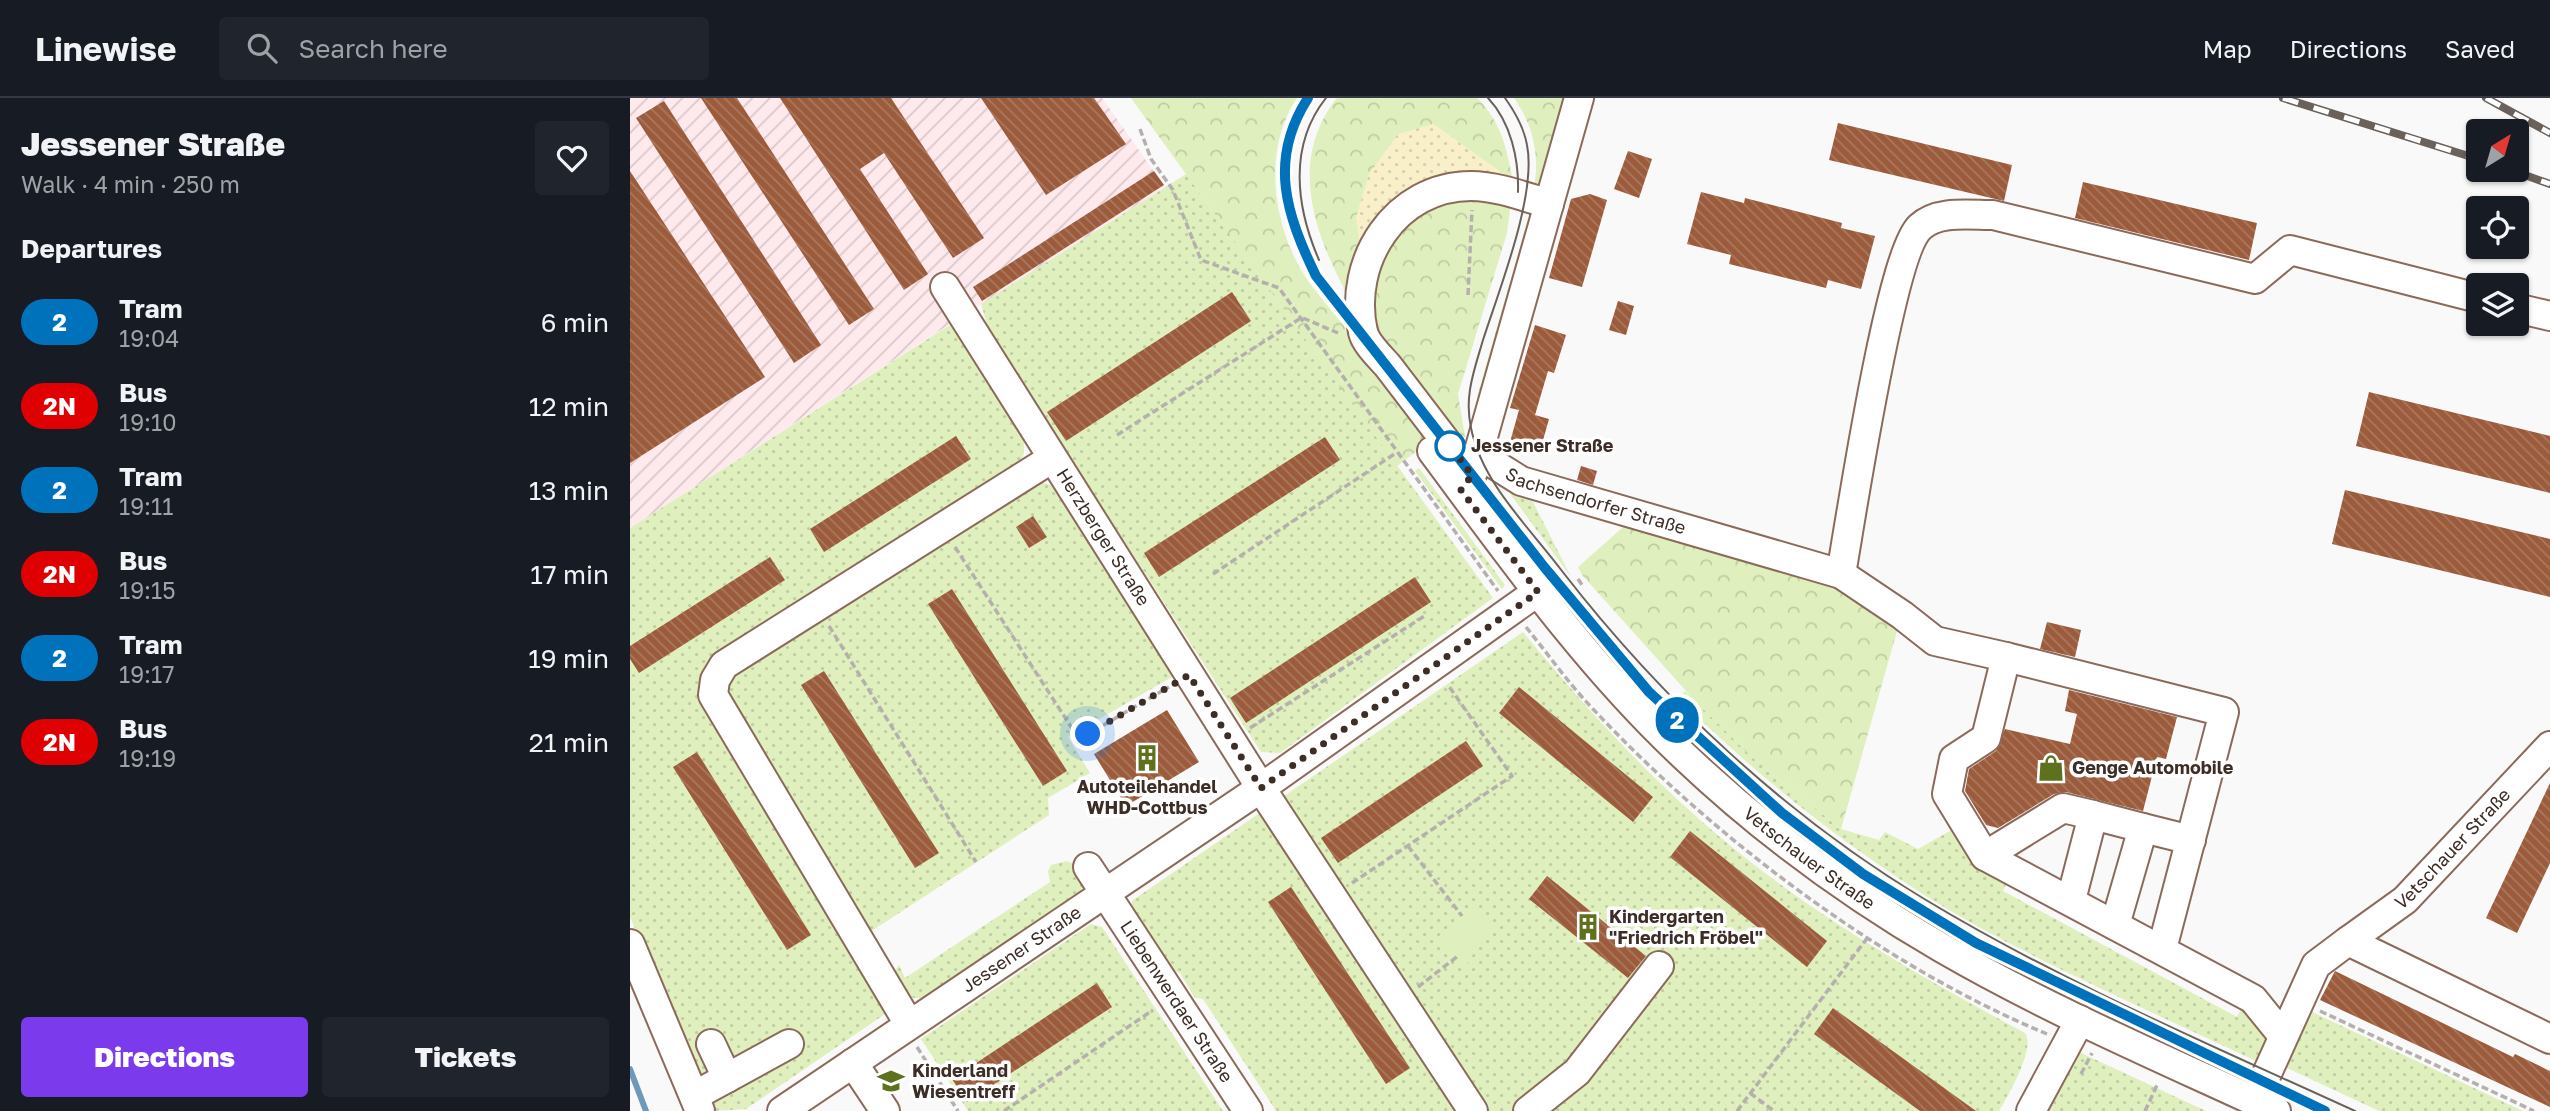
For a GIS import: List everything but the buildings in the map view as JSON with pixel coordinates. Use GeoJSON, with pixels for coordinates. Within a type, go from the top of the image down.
{"type":"FeatureCollection","features":[{"type":"Feature","properties":{"kind":"street"},"geometry":{"type":"LineString","coordinates":[[1470,473],[1579,98]]}},
{"type":"Feature","properties":{"kind":"street"},"geometry":{"type":"LineString","coordinates":[[1470,473],[1363,335],[1360,301],[1366,270],[1377,238],[1398,212],[1417,199],[1446,188],[1473,186],[1549,204]]}},
{"type":"Feature","properties":{"kind":"street"},"geometry":{"type":"LineString","coordinates":[[1841,574],[1868,425],[1903,258],[1920,226],[1948,214],[1993,215],[2255,279],[2290,250],[2466,295]]}},
{"type":"Feature","properties":{"kind":"street","name":"Herzberger Straße"},"geometry":{"type":"LineString","coordinates":[[945,287],[1156,609],[1189,675],[1261,788]]}},
{"type":"Feature","properties":{"kind":"street"},"geometry":{"type":"LineString","coordinates":[[2529,311],[2550,316]]}},
{"type":"Feature","properties":{"kind":"street","name":"Vetschauer Straße"},"geometry":{"type":"LineString","coordinates":[[1432,451],[1470,473],[1538,592],[1642,714],[1726,794],[1773,832],[1853,891],[1941,947],[2080,1020],[2266,1106],[2283,1036],[2316,965],[2406,900],[2550,746]]}},
{"type":"Feature","properties":{"kind":"street"},"geometry":{"type":"LineString","coordinates":[[907,1026],[881,971],[713,695],[715,680],[724,665],[943,528],[1061,466]]}},
{"type":"Feature","properties":{"kind":"street","name":"Sachsendorfer Straße"},"geometry":{"type":"LineString","coordinates":[[1470,473],[1526,473],[1841,574],[1935,641],[2224,712],[2191,840]]}},
{"type":"Feature","properties":{"kind":"street","name":"Jessener Straße"},"geometry":{"type":"LineString","coordinates":[[782,1111],[1261,788],[1538,592]]}},
{"type":"Feature","properties":{"kind":"street"},"geometry":{"type":"LineString","coordinates":[[2006,657],[1986,738],[1954,759],[1947,794],[1985,856],[2253,999],[2283,1036]]}},
{"type":"Feature","properties":{"kind":"street"},"geometry":{"type":"LineString","coordinates":[[1261,788],[1473,1111]]}},
{"type":"Feature","properties":{"kind":"street"},"geometry":{"type":"LineString","coordinates":[[1985,856],[2063,808],[2191,840],[2162,949]]}},
{"type":"Feature","properties":{"kind":"street"},"geometry":{"type":"LineString","coordinates":[[2071,900],[2093,815]]}},
{"type":"Feature","properties":{"kind":"street"},"geometry":{"type":"LineString","coordinates":[[2115,925],[2143,828]]}},
{"type":"Feature","properties":{"kind":"street","name":"Liebenwerdaer Straße"},"geometry":{"type":"LineString","coordinates":[[1088,867],[1248,1111]]}},
{"type":"Feature","properties":{"kind":"street"},"geometry":{"type":"LineString","coordinates":[[2348,941],[2550,1039]]}},
{"type":"Feature","properties":{"kind":"street"},"geometry":{"type":"LineString","coordinates":[[630,944],[697,1104],[727,1078],[789,1044]]}},
{"type":"Feature","properties":{"kind":"street"},"geometry":{"type":"LineString","coordinates":[[1528,1111],[1577,1072],[1660,966]]}},
{"type":"Feature","properties":{"kind":"street"},"geometry":{"type":"LineString","coordinates":[[2031,1111],[2080,1020]]}},
{"type":"Feature","properties":{"kind":"street"},"geometry":{"type":"LineString","coordinates":[[711,1044],[727,1078]]}},
{"type":"Feature","properties":{"kind":"street"},"geometry":{"type":"LineString","coordinates":[[853,1063],[885,1111]]}},
{"type":"Feature","properties":{"kind":"path"},"geometry":{"type":"LineString","coordinates":[[1140,129],[1151,159],[1173,190],[1201,260],[1279,288],[1397,454],[1213,574]]}},
{"type":"Feature","properties":{"kind":"path"},"geometry":{"type":"LineString","coordinates":[[1468,295],[1473,186]]}},
{"type":"Feature","properties":{"kind":"path"},"geometry":{"type":"LineString","coordinates":[[1301,317],[1346,336],[1359,339],[1363,335]]}},
{"type":"Feature","properties":{"kind":"path"},"geometry":{"type":"LineString","coordinates":[[1117,435],[1301,317]]}},
{"type":"Feature","properties":{"kind":"path"},"geometry":{"type":"LineString","coordinates":[[943,528],[1075,733],[1088,734],[1189,675]]}},
{"type":"Feature","properties":{"kind":"path"},"geometry":{"type":"LineString","coordinates":[[1578,579],[1582,585]]}},
{"type":"Feature","properties":{"kind":"path"},"geometry":{"type":"LineString","coordinates":[[817,607],[976,862]]}},
{"type":"Feature","properties":{"kind":"path"},"geometry":{"type":"LineString","coordinates":[[1251,728],[1426,615]]}},
{"type":"Feature","properties":{"kind":"path"},"geometry":{"type":"LineString","coordinates":[[1332,897],[1512,776],[1435,667]]}},
{"type":"Feature","properties":{"kind":"path"},"geometry":{"type":"LineString","coordinates":[[1408,846],[1462,916]]}},
{"type":"Feature","properties":{"kind":"path"},"geometry":{"type":"LineString","coordinates":[[1737,1111],[1868,937]]}},
{"type":"Feature","properties":{"kind":"path"},"geometry":{"type":"LineString","coordinates":[[1441,968],[1458,956]]}},
{"type":"Feature","properties":{"kind":"path"},"geometry":{"type":"LineString","coordinates":[[1004,1111],[1174,995]]}},
{"type":"Feature","properties":{"kind":"path"},"geometry":{"type":"LineString","coordinates":[[2308,1005],[2534,1111]]}},
{"type":"Feature","properties":{"kind":"path"},"geometry":{"type":"LineString","coordinates":[[907,1026],[958,1111]]}},
{"type":"Feature","properties":{"kind":"path"},"geometry":{"type":"LineString","coordinates":[[2145,1111],[2160,1078]]}},
{"type":"Feature","properties":{"kind":"path"},"geometry":{"type":"LineString","coordinates":[[1751,1093],[1774,1111]]}},
{"type":"Feature","properties":{"kind":"shaded area"},"geometry":{"type":"Polygon","coordinates":[[[630,98],[1102,98],[1165,187],[630,528],[630,98]]]}},
{"type":"Feature","properties":{"kind":"green space"},"geometry":{"type":"Polygon","coordinates":[[[1131,98],[1297,98],[1286,119],[1275,166],[1276,190],[1286,238],[1308,281],[1427,435],[1425,445],[1397,466],[1131,98]]]}},
{"type":"Feature","properties":{"kind":"green space"},"geometry":{"type":"Polygon","coordinates":[[[1337,98],[1477,98],[1497,126],[1513,181],[1433,124],[1361,253],[1353,305],[1328,255],[1312,202],[1312,149],[1321,123],[1337,98]]]}},
{"type":"Feature","properties":{"kind":"green space"},"geometry":{"type":"Polygon","coordinates":[[[1514,98],[1567,98],[1543,184],[1534,187],[1536,163],[1533,141],[1526,119],[1514,98]]]}},
{"type":"Feature","properties":{"kind":"green space"},"geometry":{"type":"Polygon","coordinates":[[[1186,174],[1493,598],[1280,753],[1261,752],[990,334],[981,304],[1186,174]]]}},
{"type":"Feature","properties":{"kind":"green space"},"geometry":{"type":"Polygon","coordinates":[[[1469,196],[1511,202],[1507,233],[1458,394],[1465,437],[1456,442],[1375,336],[1370,307],[1383,244],[1437,200],[1469,196]]]}},
{"type":"Feature","properties":{"kind":"green space"},"geometry":{"type":"Polygon","coordinates":[[[1530,212],[1537,219],[1479,421],[1477,397],[1530,212]]]}},
{"type":"Feature","properties":{"kind":"green space"},"geometry":{"type":"Polygon","coordinates":[[[953,323],[1024,437],[1024,453],[1017,472],[709,674],[888,1012],[746,1109],[712,1111],[630,917],[630,528],[953,323]]]}},
{"type":"Feature","properties":{"kind":"green space"},"geometry":{"type":"Polygon","coordinates":[[[1419,468],[1505,585],[1502,589],[1415,471],[1419,468]]]}},
{"type":"Feature","properties":{"kind":"green space"},"geometry":{"type":"Polygon","coordinates":[[[1040,481],[1058,488],[1179,673],[1068,737],[1090,773],[1048,798],[1049,815],[864,936],[729,715],[726,674],[797,624],[807,629],[1040,481]]]}},
{"type":"Feature","properties":{"kind":"green space"},"geometry":{"type":"Polygon","coordinates":[[[1516,489],[1531,498],[1571,577],[1508,491],[1516,489]]]}},
{"type":"Feature","properties":{"kind":"green space"},"geometry":{"type":"Polygon","coordinates":[[[1630,521],[1832,578],[1899,624],[1841,829],[1752,757],[1696,702],[1582,575],[1578,567],[1630,521]]]}},
{"type":"Feature","properties":{"kind":"green space"},"geometry":{"type":"Polygon","coordinates":[[[1542,624],[1596,681],[1995,992],[1900,942],[1842,903],[1729,818],[1634,728],[1542,624]]]}},
{"type":"Feature","properties":{"kind":"green space"},"geometry":{"type":"Polygon","coordinates":[[[1523,632],[1642,765],[1694,815],[1756,866],[1868,943],[2025,1033],[2027,1049],[2024,1060],[1999,1111],[1276,1111],[1203,999],[1195,998],[1180,973],[1172,970],[1129,910],[1133,900],[1523,632]]]}},
{"type":"Feature","properties":{"kind":"green space"},"geometry":{"type":"Polygon","coordinates":[[[1685,691],[1752,757],[1841,829],[1879,840],[1885,832],[1918,849],[1955,828],[2008,880],[2003,891],[2237,1017],[2243,1005],[2269,1037],[2258,1062],[2048,963],[1926,896],[1860,852],[1766,779],[1678,698],[1685,691]]]}},
{"type":"Feature","properties":{"kind":"green space"},"geometry":{"type":"Polygon","coordinates":[[[1067,861],[1078,866],[1083,885],[1080,895],[925,999],[906,997],[893,974],[899,965],[905,978],[1050,882],[1048,871],[1051,865],[1067,861]]]}},
{"type":"Feature","properties":{"kind":"green space"},"geometry":{"type":"Polygon","coordinates":[[[1474,906],[1493,924],[1466,965],[1438,937],[1474,906]]]}},
{"type":"Feature","properties":{"kind":"green space"},"geometry":{"type":"Polygon","coordinates":[[[1091,924],[1102,927],[1223,1111],[968,1111],[921,1039],[1091,924]]]}},
{"type":"Feature","properties":{"kind":"green space"},"geometry":{"type":"Polygon","coordinates":[[[2310,1011],[2523,1111],[2379,1111],[2285,1067],[2310,1011]]]}},
{"type":"Feature","properties":{"kind":"green space"},"geometry":{"type":"Polygon","coordinates":[[[2077,1051],[2206,1111],[2042,1111],[2077,1051]]]}},
{"type":"Feature","properties":{"kind":"sand"},"geometry":{"type":"Polygon","coordinates":[[[1433,124],[1513,181],[1450,178],[1361,253],[1356,218],[1369,174],[1398,134],[1433,124]]]}},
{"type":"Feature","properties":{"kind":"waterway"},"geometry":{"type":"LineString","coordinates":[[630,1069],[646,1111]]}},
{"type":"Feature","properties":{"kind":"tram line"},"geometry":{"type":"LineString","coordinates":[[1308,98],[1289,141],[1285,164],[1289,210],[1295,233],[1316,276],[1363,335]]}},
{"type":"Feature","properties":{"kind":"tram line","name":"2"},"geometry":{"type":"LineString","coordinates":[[1308,98],[1290,131],[1284,166],[1284,187],[1297,239],[1316,276],[1545,568],[1649,692],[1740,778],[1782,813],[1863,874],[1917,909],[2037,975],[2325,1111]]}},
{"type":"Feature","properties":{"kind":"tram line"},"geometry":{"type":"LineString","coordinates":[[1319,260],[1305,219],[1300,177],[1306,136],[1326,98]]}},
{"type":"Feature","properties":{"kind":"tram line"},"geometry":{"type":"LineString","coordinates":[[1488,98],[1503,118],[1512,142],[1518,192]]}},
{"type":"Feature","properties":{"kind":"tram line"},"geometry":{"type":"LineString","coordinates":[[1505,98],[1519,120],[1526,139],[1529,166],[1527,190],[1507,270],[1473,373],[1469,394],[1471,428],[1485,467],[1508,504],[1601,619],[1684,710],[1729,752],[1776,793],[1874,867],[1926,900],[2030,958],[2192,1037],[2355,1111]]}},
{"type":"Feature","properties":{"kind":"tram line"},"geometry":{"type":"LineString","coordinates":[[1472,475],[1579,611],[1647,690],[1708,751],[1809,835],[1916,909],[2015,965],[2118,1016],[2325,1111]]}},
{"type":"Feature","properties":{"kind":"railway"},"geometry":{"type":"LineString","coordinates":[[2283,98],[2466,155]]}},
{"type":"Feature","properties":{"kind":"railway"},"geometry":{"type":"LineString","coordinates":[[2486,98],[2550,133]]}},
{"type":"Feature","properties":{"kind":"railway"},"geometry":{"type":"LineString","coordinates":[[2529,176],[2550,184]]}},
{"type":"Feature","properties":{"kind":"place","name":"Jessener Straße"},"geometry":{"type":"Point","coordinates":[1450,446]}},
{"type":"Feature","properties":{"kind":"place","name":"Autoteilehandel WHD-Cottbus"},"geometry":{"type":"Point","coordinates":[1147,758]}},
{"type":"Feature","properties":{"kind":"place","name":"Genge Automobile"},"geometry":{"type":"Point","coordinates":[2051,768]}},
{"type":"Feature","properties":{"kind":"place","name":"Kindergarten \"Friedrich Fröbel\""},"geometry":{"type":"Point","coordinates":[1588,927]}},
{"type":"Feature","properties":{"kind":"place","name":"Kinderland Wiesentreff"},"geometry":{"type":"Point","coordinates":[891,1081]}},
{"type":"Feature","properties":{"kind":"route"},"geometry":{"type":"LineString","coordinates":[[1088,734],[1189,675],[1261,788],[1538,592],[1461,490],[1472,475],[1450,446]]}}]}
